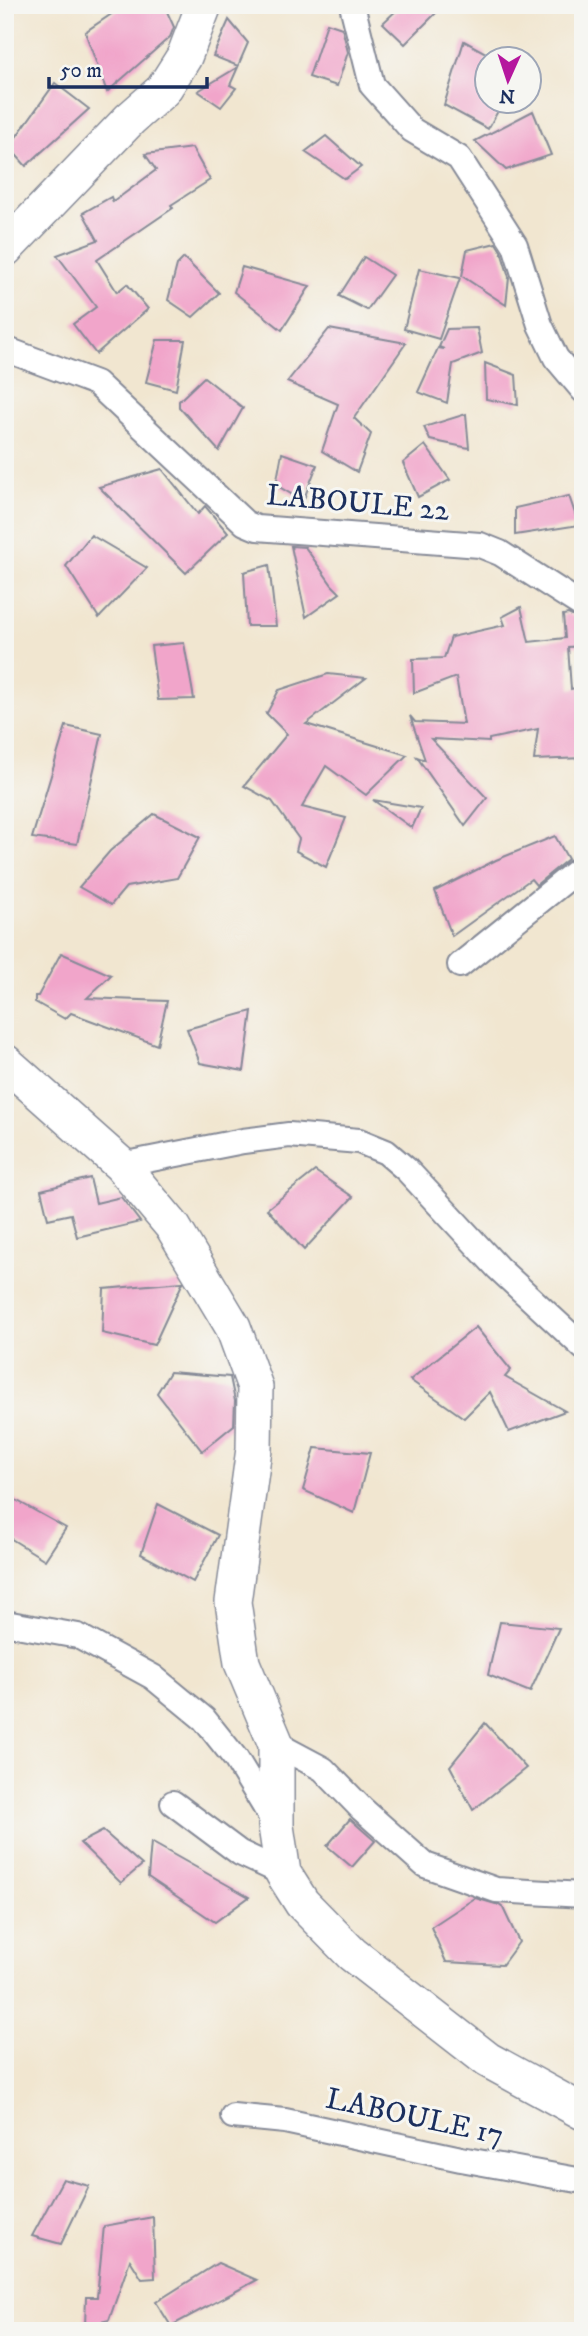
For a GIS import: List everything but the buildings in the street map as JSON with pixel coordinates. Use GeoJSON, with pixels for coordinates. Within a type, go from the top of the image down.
{"type":"FeatureCollection","features":[{"type":"Feature","properties":{"kind":"main road"},"geometry":{"type":"LineString","coordinates":[[5,248],[130,120],[163,90],[184,57],[204,5]]}},
{"type":"Feature","properties":{"kind":"main road"},"geometry":{"type":"LineString","coordinates":[[5,1062],[121,1165],[173,1227],[233,1327],[255,1387],[254,1449],[233,1602],[242,1663],[276,1744],[276,1826],[284,1873],[302,1903],[363,1963],[488,2060],[583,2112]]}},
{"type":"Feature","properties":{"kind":"street"},"geometry":{"type":"LineString","coordinates":[[352,5],[372,86],[412,130],[459,159],[515,245],[540,325],[556,358],[583,390]]}},
{"type":"Feature","properties":{"kind":"street","name":"LABOULE 22"},"geometry":{"type":"LineString","coordinates":[[5,348],[96,383],[245,523],[257,528],[480,545],[500,553],[583,606]]}},
{"type":"Feature","properties":{"kind":"street"},"geometry":{"type":"LineString","coordinates":[[460,965],[583,866]]}},
{"type":"Feature","properties":{"kind":"street"},"geometry":{"type":"LineString","coordinates":[[121,1165],[243,1140],[289,1135],[359,1141],[386,1152],[407,1170],[498,1268],[583,1347]]}},
{"type":"Feature","properties":{"kind":"street"},"geometry":{"type":"LineString","coordinates":[[5,1623],[78,1636],[153,1677],[204,1719],[236,1759],[276,1826]]}},
{"type":"Feature","properties":{"kind":"street"},"geometry":{"type":"LineString","coordinates":[[276,1744],[323,1769],[362,1809],[425,1865],[496,1890],[583,1895]]}},
{"type":"Feature","properties":{"kind":"street"},"geometry":{"type":"LineString","coordinates":[[173,1803],[240,1853],[284,1873]]}},
{"type":"Feature","properties":{"kind":"street","name":"LABOULE 17"},"geometry":{"type":"LineString","coordinates":[[233,2116],[285,2121],[461,2160],[583,2181]]}}]}
